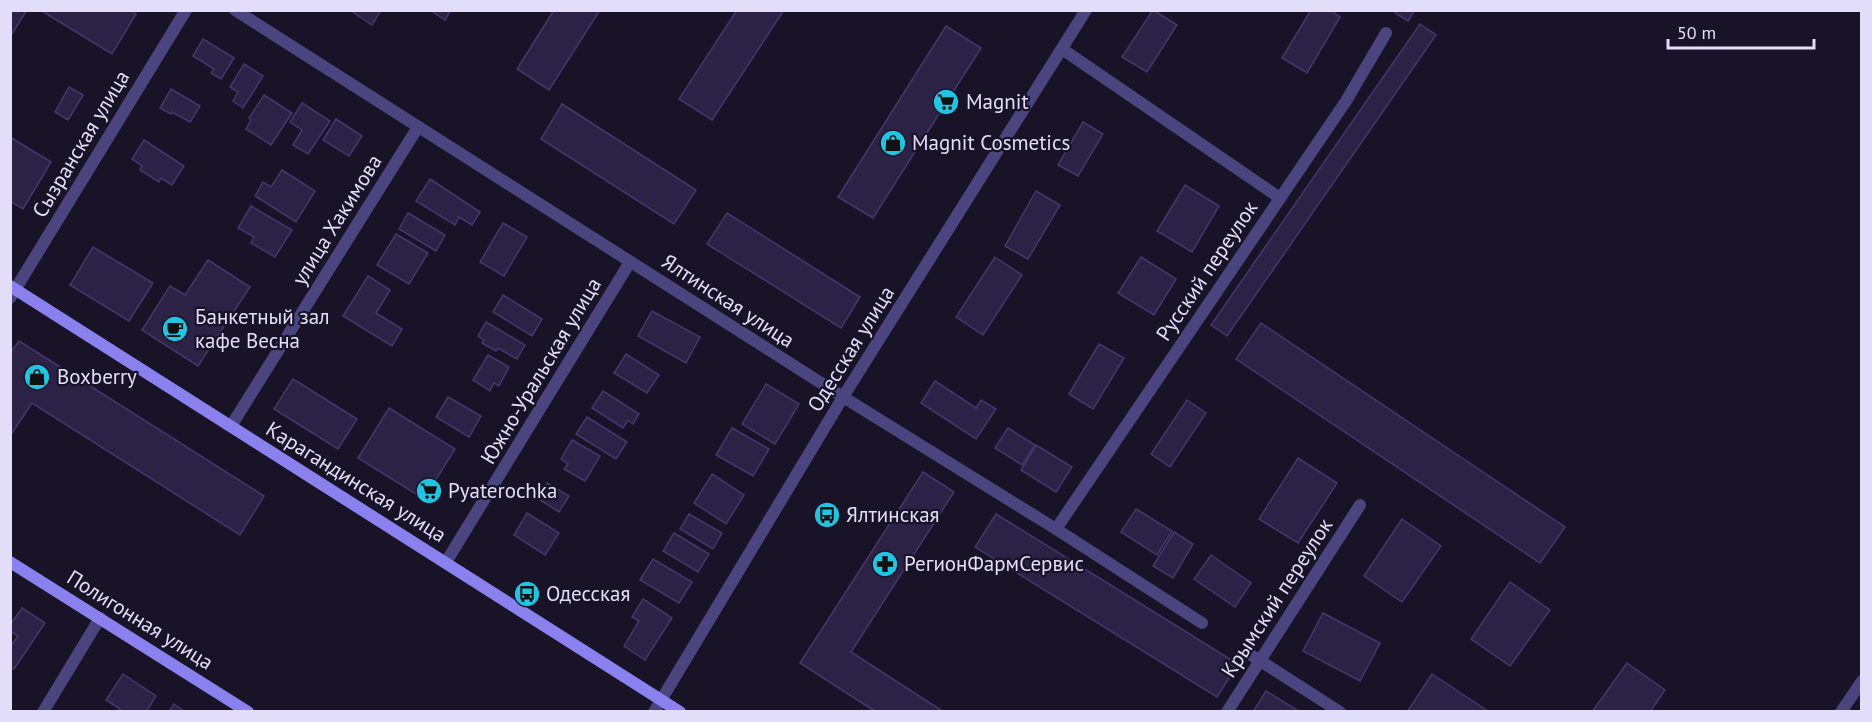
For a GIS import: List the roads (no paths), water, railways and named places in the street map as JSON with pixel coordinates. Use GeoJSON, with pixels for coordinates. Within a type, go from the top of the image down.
{"type":"FeatureCollection","features":[{"type":"Feature","properties":{"kind":"main road","name":"Карагандинская улица"},"geometry":{"type":"LineString","coordinates":[[12,291],[231,426],[681,711]]}},
{"type":"Feature","properties":{"kind":"main road","name":"Полигонная улица"},"geometry":{"type":"LineString","coordinates":[[10,562],[248,711]]}},
{"type":"Feature","properties":{"kind":"street","name":"Сызранская улица"},"geometry":{"type":"LineString","coordinates":[[12,291],[186,10]]}},
{"type":"Feature","properties":{"kind":"street","name":"Ялтинская улица"},"geometry":{"type":"LineString","coordinates":[[235,10],[1202,623]]}},
{"type":"Feature","properties":{"kind":"street","name":"Одесская улица"},"geometry":{"type":"LineString","coordinates":[[654,711],[843,397],[1086,10]]}},
{"type":"Feature","properties":{"kind":"street","name":"Русский переулок"},"geometry":{"type":"LineString","coordinates":[[1056,529],[1346,100],[1386,33]]}},
{"type":"Feature","properties":{"kind":"street"},"geometry":{"type":"LineString","coordinates":[[1062,49],[1280,198]]}},
{"type":"Feature","properties":{"kind":"street","name":"улица Хакимова"},"geometry":{"type":"LineString","coordinates":[[231,426],[418,127]]}},
{"type":"Feature","properties":{"kind":"street","name":"Южно-Уральская улица"},"geometry":{"type":"LineString","coordinates":[[446,562],[630,262]]}},
{"type":"Feature","properties":{"kind":"street","name":"Крымский переулок"},"geometry":{"type":"LineString","coordinates":[[1227,711],[1255,657],[1360,505]]}},
{"type":"Feature","properties":{"kind":"street"},"geometry":{"type":"LineString","coordinates":[[43,711],[100,618]]}},
{"type":"Feature","properties":{"kind":"street"},"geometry":{"type":"LineString","coordinates":[[1255,657],[1340,711]]}},
{"type":"Feature","properties":{"kind":"street"},"geometry":{"type":"LineString","coordinates":[[1841,711],[1862,681]]}},
{"type":"Feature","properties":{"kind":"place","name":"Magnit"},"geometry":{"type":"Point","coordinates":[946,102]}},
{"type":"Feature","properties":{"kind":"place","name":"Magnit Cosmetics"},"geometry":{"type":"Point","coordinates":[893,143]}},
{"type":"Feature","properties":{"kind":"place","name":"Банкетный зал кафе Весна"},"geometry":{"type":"Point","coordinates":[175,329]}},
{"type":"Feature","properties":{"kind":"place","name":"Boxberry"},"geometry":{"type":"Point","coordinates":[37,377]}},
{"type":"Feature","properties":{"kind":"place","name":"Pyaterochka"},"geometry":{"type":"Point","coordinates":[429,491]}},
{"type":"Feature","properties":{"kind":"place","name":"Ялтинская"},"geometry":{"type":"Point","coordinates":[827,515]}},
{"type":"Feature","properties":{"kind":"place","name":"РегионФармСервис"},"geometry":{"type":"Point","coordinates":[885,564]}},
{"type":"Feature","properties":{"kind":"place","name":"Одесская"},"geometry":{"type":"Point","coordinates":[527,594]}}]}
